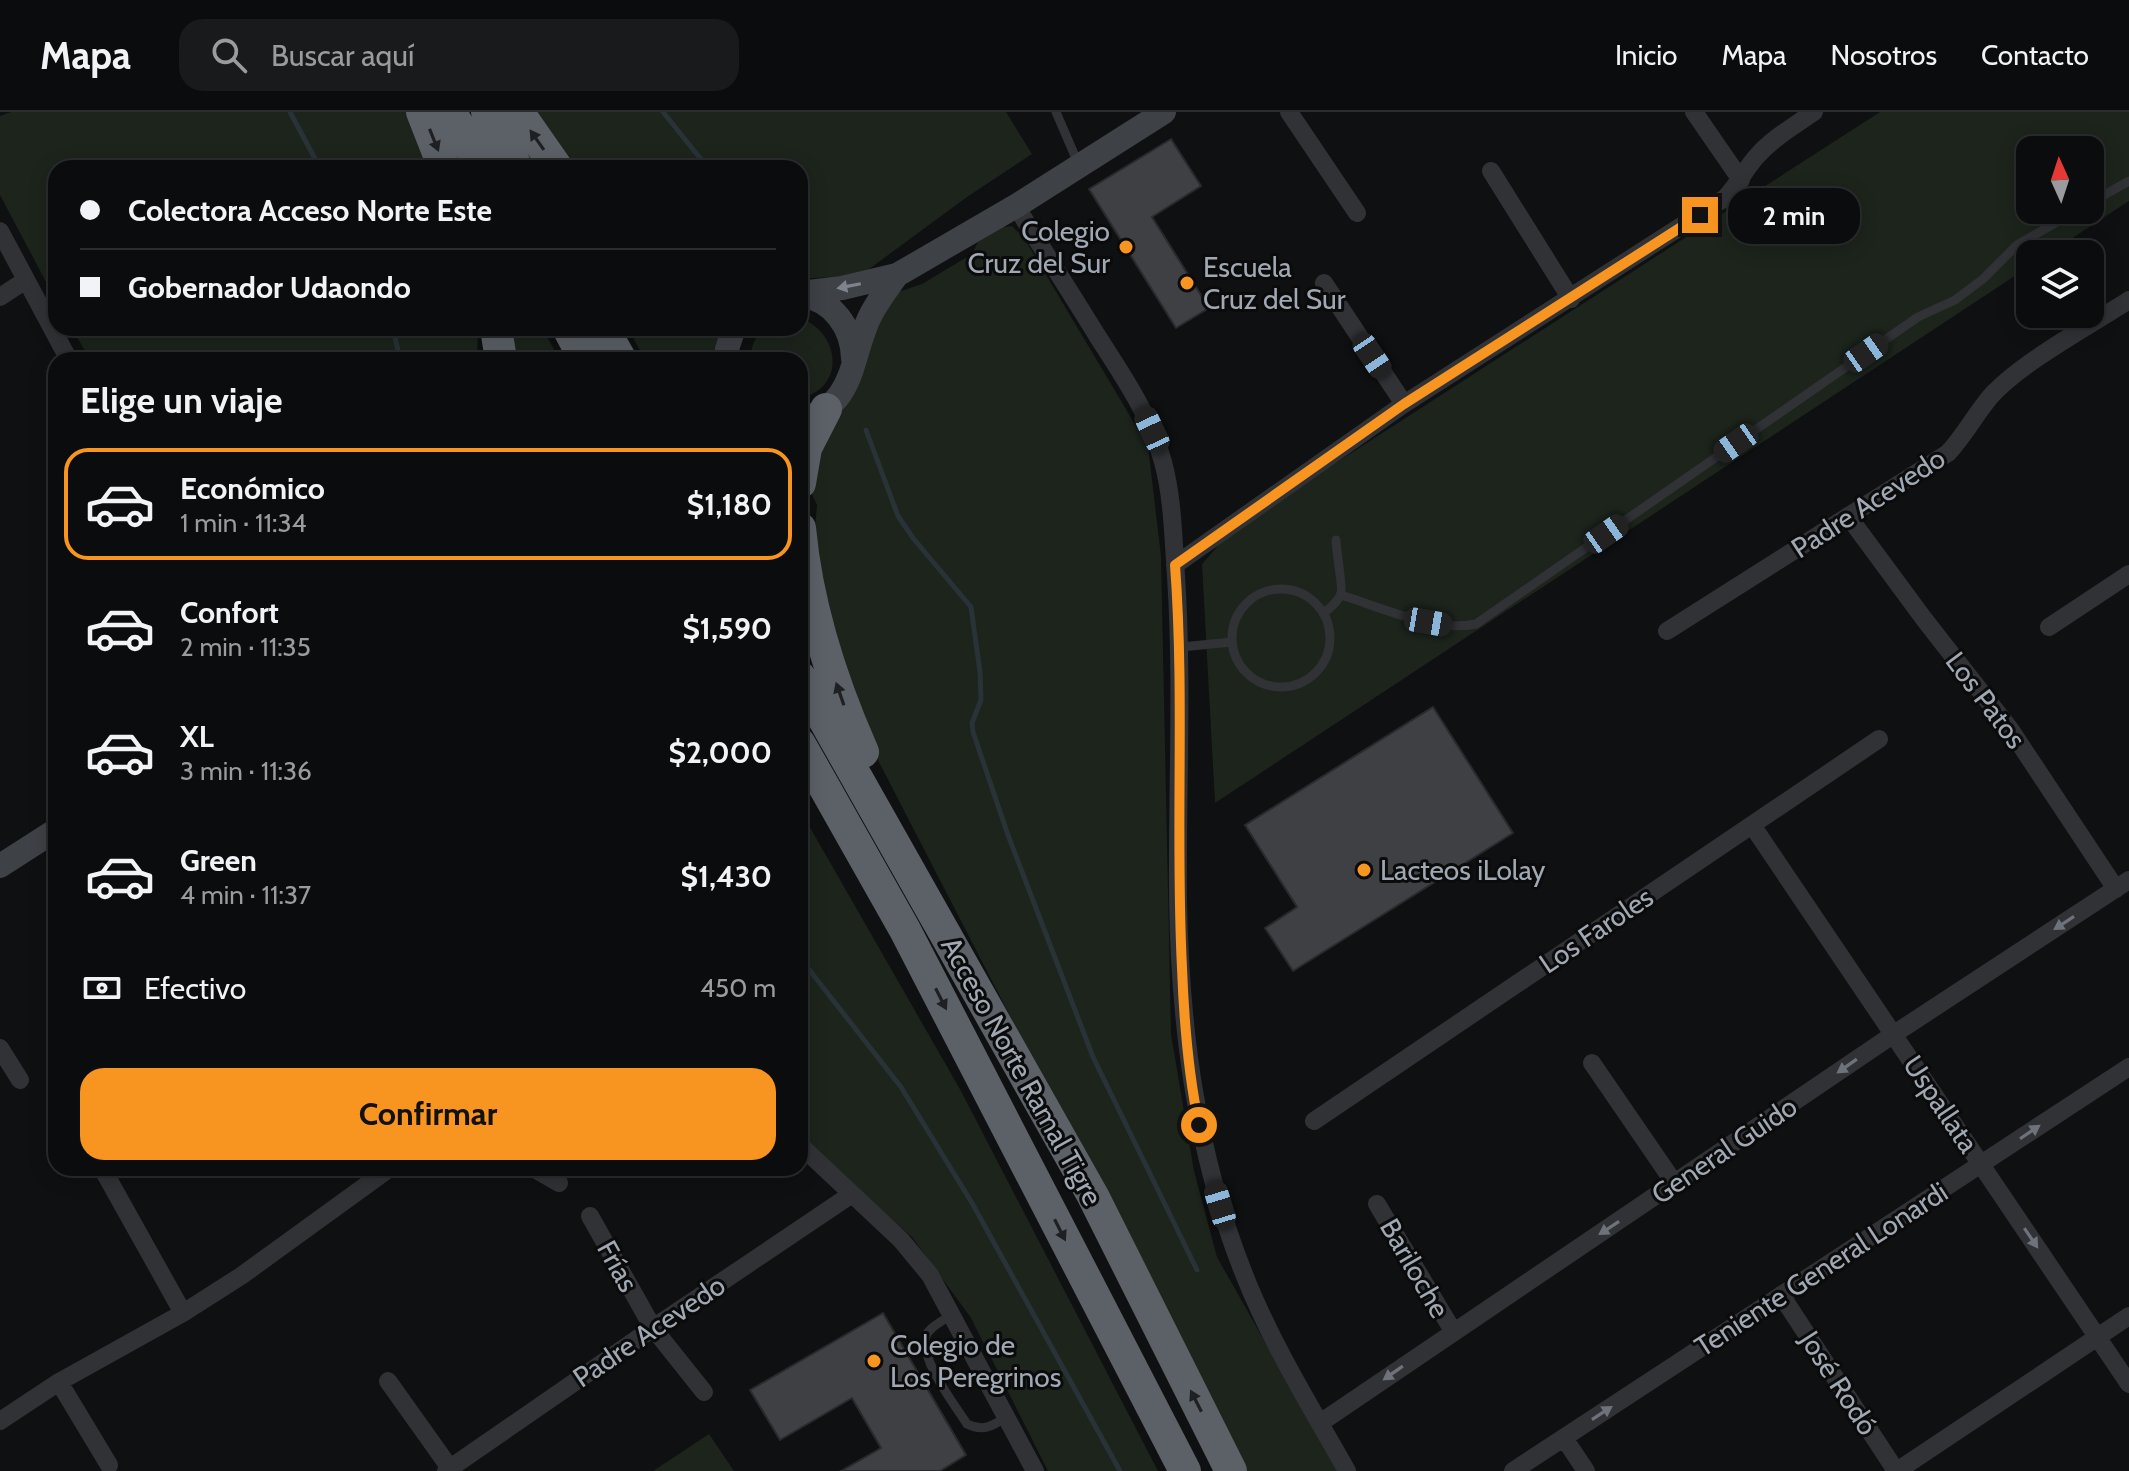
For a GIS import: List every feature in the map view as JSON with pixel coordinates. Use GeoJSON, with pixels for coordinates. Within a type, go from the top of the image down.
{"type":"FeatureCollection","features":[{"type":"Feature","properties":{"kind":"highway"},"geometry":{"type":"LineString","coordinates":[[422,112],[441,160]]}},
{"type":"Feature","properties":{"kind":"highway"},"geometry":{"type":"LineString","coordinates":[[451,112],[477,160]]}},
{"type":"Feature","properties":{"kind":"highway"},"geometry":{"type":"LineString","coordinates":[[487,112],[513,160]]}},
{"type":"Feature","properties":{"kind":"highway"},"geometry":{"type":"LineString","coordinates":[[518,112],[551,160]]}},
{"type":"Feature","properties":{"kind":"highway"},"geometry":{"type":"LineString","coordinates":[[808,439],[813,415]]}},
{"type":"Feature","properties":{"kind":"highway"},"geometry":{"type":"LineString","coordinates":[[808,578],[826,653],[849,722],[925,895]]}},
{"type":"Feature","properties":{"kind":"highway","name":"Acceso Norte Ramal Tigre"},"geometry":{"type":"LineString","coordinates":[[808,691],[1093,1196],[1231,1471]]}},
{"type":"Feature","properties":{"kind":"highway","name":"Acceso Norte Ramal Tigre"},"geometry":{"type":"LineString","coordinates":[[808,758],[905,930],[1185,1471]]}},
{"type":"Feature","properties":{"kind":"highway"},"geometry":{"type":"LineString","coordinates":[[808,788],[829,812],[905,930]]}},
{"type":"Feature","properties":{"kind":"main road"},"geometry":{"type":"LineString","coordinates":[[808,293],[897,275],[1016,206],[1164,112]]}},
{"type":"Feature","properties":{"kind":"main road"},"geometry":{"type":"LineString","coordinates":[[813,415],[846,388],[873,311],[897,275]]}},
{"type":"Feature","properties":{"kind":"main road"},"geometry":{"type":"LineString","coordinates":[[808,297],[821,301],[842,320],[849,333],[854,361]]}},
{"type":"Feature","properties":{"kind":"main road"},"geometry":{"type":"LineString","coordinates":[[0,866],[48,835]]}},
{"type":"Feature","properties":{"kind":"street"},"geometry":{"type":"LineString","coordinates":[[1289,112],[1357,213]]}},
{"type":"Feature","properties":{"kind":"street"},"geometry":{"type":"LineString","coordinates":[[1694,112],[1741,180]]}},
{"type":"Feature","properties":{"kind":"street"},"geometry":{"type":"LineString","coordinates":[[1175,565],[1404,404],[1725,198],[1754,159],[1772,141],[1814,112]]}},
{"type":"Feature","properties":{"kind":"street"},"geometry":{"type":"LineString","coordinates":[[1491,171],[1571,299]]}},
{"type":"Feature","properties":{"kind":"street"},"geometry":{"type":"LineString","coordinates":[[1016,206],[1121,374],[1152,430],[1169,489],[1181,647],[1178,901],[1185,1042],[1194,1099],[1211,1177],[1245,1277],[1347,1471]]}},
{"type":"Feature","properties":{"kind":"street"},"geometry":{"type":"LineString","coordinates":[[0,231],[48,321]]}},
{"type":"Feature","properties":{"kind":"street"},"geometry":{"type":"LineString","coordinates":[[0,297],[26,280]]}},
{"type":"Feature","properties":{"kind":"street"},"geometry":{"type":"LineString","coordinates":[[1324,283],[1404,404]]}},
{"type":"Feature","properties":{"kind":"street","name":"Padre Acevedo"},"geometry":{"type":"LineString","coordinates":[[1667,631],[1948,453],[1961,440],[1990,397],[2129,300]]}},
{"type":"Feature","properties":{"kind":"street","name":"Los Patos"},"geometry":{"type":"LineString","coordinates":[[1848,516],[2010,729],[2122,884]]}},
{"type":"Feature","properties":{"kind":"street"},"geometry":{"type":"LineString","coordinates":[[2049,627],[2129,574]]}},
{"type":"Feature","properties":{"kind":"street","name":"Los Faroles"},"geometry":{"type":"LineString","coordinates":[[1314,1121],[1879,739]]}},
{"type":"Feature","properties":{"kind":"street","name":"Uspallata"},"geometry":{"type":"LineString","coordinates":[[1752,825],[2129,1384]]}},
{"type":"Feature","properties":{"kind":"street","name":"General Guido"},"geometry":{"type":"LineString","coordinates":[[1320,1423],[1894,1034],[2122,884]]}},
{"type":"Feature","properties":{"kind":"street"},"geometry":{"type":"LineString","coordinates":[[0,1048],[20,1080]]}},
{"type":"Feature","properties":{"kind":"street"},"geometry":{"type":"LineString","coordinates":[[1592,1063],[1675,1184]]}},
{"type":"Feature","properties":{"kind":"street","name":"Teniente General Lonardi"},"geometry":{"type":"LineString","coordinates":[[1513,1471],[2129,1067]]}},
{"type":"Feature","properties":{"kind":"street"},"geometry":{"type":"LineString","coordinates":[[808,1153],[901,1240],[930,1275],[1035,1471]]}},
{"type":"Feature","properties":{"kind":"street"},"geometry":{"type":"LineString","coordinates":[[106,1176],[183,1313]]}},
{"type":"Feature","properties":{"kind":"street"},"geometry":{"type":"LineString","coordinates":[[0,1421],[59,1382],[183,1313],[241,1276],[379,1176]]}},
{"type":"Feature","properties":{"kind":"street"},"geometry":{"type":"LineString","coordinates":[[547,1176],[559,1183]]}},
{"type":"Feature","properties":{"kind":"street","name":"Padre Acevedo"},"geometry":{"type":"LineString","coordinates":[[449,1470],[852,1194]]}},
{"type":"Feature","properties":{"kind":"street","name":"Bariloche"},"geometry":{"type":"LineString","coordinates":[[1377,1204],[1453,1331]]}},
{"type":"Feature","properties":{"kind":"street","name":"Frías"},"geometry":{"type":"LineString","coordinates":[[590,1216],[653,1328],[704,1392]]}},
{"type":"Feature","properties":{"kind":"street","name":"José Rodó"},"geometry":{"type":"LineString","coordinates":[[1781,1295],[1897,1471]]}},
{"type":"Feature","properties":{"kind":"street"},"geometry":{"type":"LineString","coordinates":[[1897,1471],[2129,1316]]}},
{"type":"Feature","properties":{"kind":"street"},"geometry":{"type":"LineString","coordinates":[[388,1381],[449,1470]]}},
{"type":"Feature","properties":{"kind":"street"},"geometry":{"type":"LineString","coordinates":[[59,1382],[109,1465]]}},
{"type":"Feature","properties":{"kind":"street"},"geometry":{"type":"LineString","coordinates":[[1564,1438],[1586,1471]]}},
{"type":"Feature","properties":{"kind":"street"},"geometry":{"type":"LineString","coordinates":[[1923,1455],[1934,1471]]}},
{"type":"Feature","properties":{"kind":"lane"},"geometry":{"type":"LineString","coordinates":[[1056,112],[1080,166]]}},
{"type":"Feature","properties":{"kind":"lane"},"geometry":{"type":"LineString","coordinates":[[2104,195],[2129,181]]}},
{"type":"Feature","properties":{"kind":"lane"},"geometry":{"type":"LineString","coordinates":[[1341,595],[1428,622],[1463,627],[1476,624],[1918,317],[1955,300],[1983,279],[2017,245],[2054,224]]}},
{"type":"Feature","properties":{"kind":"lane"},"geometry":{"type":"LineString","coordinates":[[1324,613],[1343,589],[1337,568],[1336,540]]}},
{"type":"Feature","properties":{"kind":"lane"},"geometry":{"type":"LineString","coordinates":[[1283,589],[1313,601],[1324,613],[1330,630],[1330,648],[1324,664],[1312,677],[1296,685],[1279,688],[1262,684],[1247,674],[1236,659],[1232,642],[1234,626],[1241,611],[1252,599],[1283,589]]}},
{"type":"Feature","properties":{"kind":"lane"},"geometry":{"type":"LineString","coordinates":[[1181,647],[1232,642]]}},
{"type":"Feature","properties":{"kind":"lane"},"geometry":{"type":"LineString","coordinates":[[951,1315],[929,1331],[925,1339],[930,1365],[967,1424],[974,1428],[989,1428],[1006,1417]]}},
{"type":"Feature","properties":{"kind":"shaded area"},"geometry":{"type":"Polygon","coordinates":[[[11,112],[406,112],[427,160],[48,160],[48,286],[0,195],[0,116],[11,112]]]}},
{"type":"Feature","properties":{"kind":"shaded area"},"geometry":{"type":"Polygon","coordinates":[[[534,112],[1006,112],[1032,154],[967,197],[861,275],[808,278],[808,160],[571,160],[534,112]]]}},
{"type":"Feature","properties":{"kind":"shaded area"},"geometry":{"type":"Polygon","coordinates":[[[1880,112],[2129,112],[2129,201],[2104,217],[2104,136],[2016,136],[2016,224],[2094,224],[2069,240],[2016,240],[2016,275],[1215,803],[1202,564],[1232,530],[1880,112]]]}},
{"type":"Feature","properties":{"kind":"shaded area"},"geometry":{"type":"Polygon","coordinates":[[[1012,226],[1024,238],[1148,446],[1161,556],[1171,1034],[1194,1171],[1217,1257],[1338,1471],[1245,1471],[865,735],[811,572],[817,505],[808,482],[862,351],[895,293],[922,284],[972,254],[978,242],[1002,227],[1012,226]]]}},
{"type":"Feature","properties":{"kind":"shaded area"},"geometry":{"type":"Polygon","coordinates":[[[808,322],[824,336],[830,348],[833,360],[831,373],[825,384],[808,395],[808,352],[752,352],[757,336],[808,336],[808,322]]]}},
{"type":"Feature","properties":{"kind":"shaded area"},"geometry":{"type":"Polygon","coordinates":[[[76,336],[478,336],[477,352],[86,352],[76,336]]]}},
{"type":"Feature","properties":{"kind":"shaded area"},"geometry":{"type":"Polygon","coordinates":[[[509,336],[546,336],[556,352],[511,352],[509,336]]]}},
{"type":"Feature","properties":{"kind":"shaded area"},"geometry":{"type":"Polygon","coordinates":[[[632,336],[720,336],[714,352],[641,352],[632,336]]]}},
{"type":"Feature","properties":{"kind":"shaded area"},"geometry":{"type":"Polygon","coordinates":[[[808,824],[961,1091],[1158,1471],[1048,1471],[971,1318],[912,1237],[808,1146],[808,824]]]}},
{"type":"Feature","properties":{"kind":"shaded area"},"geometry":{"type":"Polygon","coordinates":[[[709,1434],[734,1471],[653,1471],[709,1434]]]}},
{"type":"Feature","properties":{"kind":"building"},"geometry":{"type":"Polygon","coordinates":[[[1171,139],[1201,186],[1152,217],[1209,308],[1176,328],[1089,189],[1171,139]]]}},
{"type":"Feature","properties":{"kind":"building","name":"Lacteos iLolay"},"geometry":{"type":"Polygon","coordinates":[[[1433,707],[1513,833],[1293,971],[1265,928],[1297,907],[1245,825],[1433,707]]]}},
{"type":"Feature","properties":{"kind":"building"},"geometry":{"type":"Polygon","coordinates":[[[883,1313],[966,1455],[940,1471],[841,1471],[881,1448],[852,1398],[780,1440],[750,1390],[883,1313]]]}},
{"type":"Feature","properties":{"kind":"waterway"},"geometry":{"type":"LineString","coordinates":[[290,112],[316,160]]}},
{"type":"Feature","properties":{"kind":"waterway"},"geometry":{"type":"LineString","coordinates":[[663,112],[702,160]]}},
{"type":"Feature","properties":{"kind":"waterway"},"geometry":{"type":"LineString","coordinates":[[395,336],[398,352]]}},
{"type":"Feature","properties":{"kind":"waterway"},"geometry":{"type":"LineString","coordinates":[[866,430],[898,516],[971,607],[981,700],[972,723],[973,732],[1008,835],[1093,1057],[1197,1270]]}},
{"type":"Feature","properties":{"kind":"waterway"},"geometry":{"type":"LineString","coordinates":[[808,968],[901,1087],[972,1203],[1120,1471]]}},
{"type":"Feature","properties":{"kind":"place","name":"Colegio Cruz del Sur"},"geometry":{"type":"Point","coordinates":[1126,247]}},
{"type":"Feature","properties":{"kind":"place","name":"Escuela Cruz del Sur"},"geometry":{"type":"Point","coordinates":[1187,283]}},
{"type":"Feature","properties":{"kind":"place","name":"Lacteos iLolay"},"geometry":{"type":"Point","coordinates":[1364,870]}},
{"type":"Feature","properties":{"kind":"place","name":"Colegio de Los Peregrinos"},"geometry":{"type":"Point","coordinates":[874,1361]}},
{"type":"Feature","properties":{"kind":"route"},"geometry":{"type":"LineString","coordinates":[[1199,1125],[1185,1042],[1178,901],[1181,647],[1175,565],[1404,404],[1700,215]]}}]}
